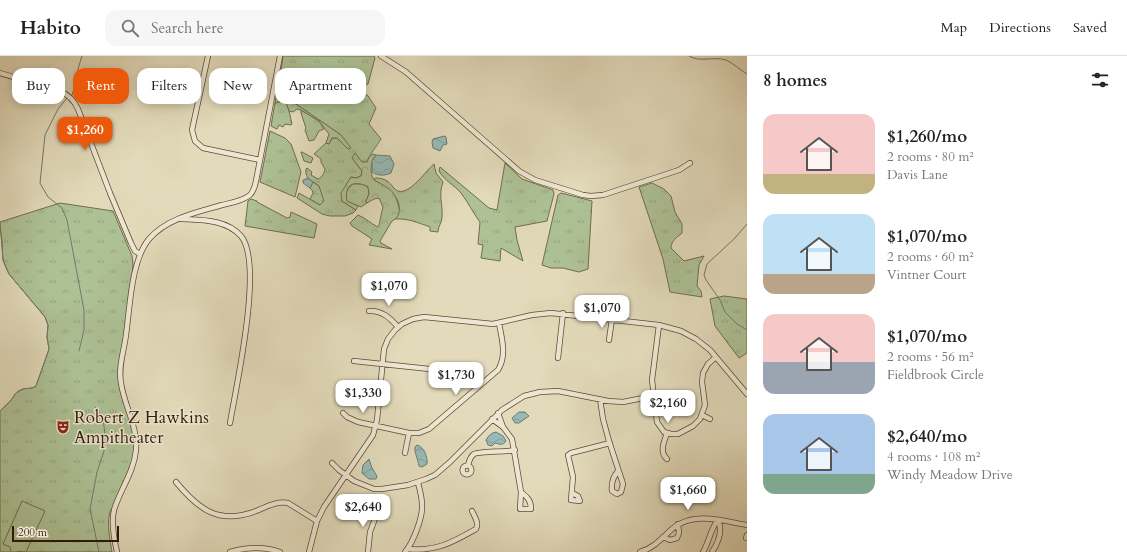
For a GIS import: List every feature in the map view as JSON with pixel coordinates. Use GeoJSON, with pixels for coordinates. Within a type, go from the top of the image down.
{"type":"FeatureCollection","features":[{"type":"Feature","properties":{"kind":"street"},"geometry":{"type":"LineString","coordinates":[[208,56],[192,130],[193,138],[204,148],[260,160]]}},
{"type":"Feature","properties":{"kind":"street"},"geometry":{"type":"LineString","coordinates":[[117,552],[114,512],[134,460],[136,446],[121,386],[120,368],[132,290],[140,254],[152,236],[162,228],[192,214],[237,202],[249,196],[254,189],[280,56]]}},
{"type":"Feature","properties":{"kind":"street"},"geometry":{"type":"LineString","coordinates":[[381,56],[410,76],[520,171],[534,180],[583,195],[598,196],[679,170],[690,163]]}},
{"type":"Feature","properties":{"kind":"street"},"geometry":{"type":"LineString","coordinates":[[0,73],[60,90],[73,100],[78,109],[131,244],[135,251],[140,254]]}},
{"type":"Feature","properties":{"kind":"street"},"geometry":{"type":"LineString","coordinates":[[179,219],[204,219],[219,223],[238,233],[246,245],[250,274],[249,306],[230,423]]}},
{"type":"Feature","properties":{"kind":"street"},"geometry":{"type":"LineString","coordinates":[[369,311],[383,313],[398,327]]}},
{"type":"Feature","properties":{"kind":"street"},"geometry":{"type":"LineString","coordinates":[[558,358],[563,313]]}},
{"type":"Feature","properties":{"kind":"street"},"geometry":{"type":"LineString","coordinates":[[309,552],[317,521],[324,507],[370,440],[376,426],[386,344],[391,334],[398,327],[413,319],[424,317],[486,324],[499,323],[541,314],[563,313],[673,328],[689,334],[703,344],[747,394]]}},
{"type":"Feature","properties":{"kind":"street"},"geometry":{"type":"LineString","coordinates":[[609,340],[612,319]]}},
{"type":"Feature","properties":{"kind":"street"},"geometry":{"type":"LineString","coordinates":[[343,413],[351,419],[409,433],[419,433],[433,426],[498,370],[503,361],[504,350],[499,323]]}},
{"type":"Feature","properties":{"kind":"street"},"geometry":{"type":"LineString","coordinates":[[659,325],[652,372],[653,396],[657,422],[661,429],[667,433],[674,435],[681,433],[697,423],[702,415],[705,405],[702,382],[703,373],[708,364],[716,357]]}},
{"type":"Feature","properties":{"kind":"street"},"geometry":{"type":"LineString","coordinates":[[354,361],[439,370]]}},
{"type":"Feature","properties":{"kind":"street"},"geometry":{"type":"LineString","coordinates":[[332,463],[345,477],[378,489],[418,483],[435,475],[498,413],[508,405],[524,396],[540,392],[558,391],[608,401],[623,402],[653,396]]}},
{"type":"Feature","properties":{"kind":"street"},"geometry":{"type":"LineString","coordinates":[[600,399],[603,419],[618,471]]}},
{"type":"Feature","properties":{"kind":"street"},"geometry":{"type":"LineString","coordinates":[[603,412],[608,401]]}},
{"type":"Feature","properties":{"kind":"street"},"geometry":{"type":"LineString","coordinates":[[498,413],[504,427],[512,439],[521,492]]}},
{"type":"Feature","properties":{"kind":"street"},"geometry":{"type":"LineString","coordinates":[[702,415],[710,419]]}},
{"type":"Feature","properties":{"kind":"street"},"geometry":{"type":"LineString","coordinates":[[492,420],[504,427]]}},
{"type":"Feature","properties":{"kind":"street"},"geometry":{"type":"LineString","coordinates":[[405,453],[409,433]]}},
{"type":"Feature","properties":{"kind":"street"},"geometry":{"type":"LineString","coordinates":[[667,433],[662,447],[664,457],[667,459]]}},
{"type":"Feature","properties":{"kind":"street"},"geometry":{"type":"LineString","coordinates":[[572,493],[573,477],[568,455],[570,453],[610,443]]}},
{"type":"Feature","properties":{"kind":"street"},"geometry":{"type":"LineString","coordinates":[[468,465],[471,458],[477,453],[505,452],[515,450]]}},
{"type":"Feature","properties":{"kind":"street"},"geometry":{"type":"LineString","coordinates":[[176,482],[193,500],[216,515],[223,517],[248,514],[283,502],[288,503],[317,521]]}},
{"type":"Feature","properties":{"kind":"street"},"geometry":{"type":"LineString","coordinates":[[418,483],[422,498],[422,510],[406,550],[438,548],[452,543],[476,529],[478,526],[472,511]]}},
{"type":"Feature","properties":{"kind":"street"},"geometry":{"type":"LineString","coordinates":[[368,552],[370,532],[379,508]]}},
{"type":"Feature","properties":{"kind":"street"},"geometry":{"type":"LineString","coordinates":[[640,552],[652,547],[678,524],[692,519],[718,520],[747,525]]}},
{"type":"Feature","properties":{"kind":"street"},"geometry":{"type":"LineString","coordinates":[[703,552],[708,545],[714,524],[718,520]]}},
{"type":"Feature","properties":{"kind":"street"},"geometry":{"type":"LineString","coordinates":[[712,552],[720,532],[718,520]]}},
{"type":"Feature","properties":{"kind":"street"},"geometry":{"type":"LineString","coordinates":[[663,537],[670,540],[677,538],[679,533],[678,524]]}},
{"type":"Feature","properties":{"kind":"street"},"geometry":{"type":"LineString","coordinates":[[708,545],[715,547]]}},
{"type":"Feature","properties":{"kind":"street"},"geometry":{"type":"LineString","coordinates":[[230,552],[242,548],[256,547],[280,552]]}},
{"type":"Feature","properties":{"kind":"green space"},"geometry":{"type":"Polygon","coordinates":[[[283,56],[374,56],[375,58],[368,84],[366,84],[366,68],[281,68],[283,56]]]}},
{"type":"Feature","properties":{"kind":"green space"},"geometry":{"type":"Polygon","coordinates":[[[366,94],[376,108],[369,124],[381,139],[371,153],[367,162],[361,162],[355,153],[355,162],[362,171],[361,176],[356,178],[351,177],[342,201],[356,210],[345,216],[330,216],[322,214],[297,198],[299,193],[320,205],[319,186],[308,178],[306,175],[306,169],[307,168],[312,172],[311,175],[318,179],[320,178],[325,169],[321,159],[314,154],[326,143],[329,144],[332,138],[337,138],[343,144],[341,135],[296,104],[366,104],[366,94]]]}},
{"type":"Feature","properties":{"kind":"green space"},"geometry":{"type":"Polygon","coordinates":[[[275,103],[287,104],[292,124],[285,124],[283,127],[279,125],[277,129],[271,126],[275,103]]]}},
{"type":"Feature","properties":{"kind":"green space"},"geometry":{"type":"Polygon","coordinates":[[[287,104],[296,104],[341,135],[351,148],[348,149],[337,138],[332,138],[329,144],[326,143],[329,134],[319,121],[301,110],[297,109],[293,112],[289,111],[287,104]]]}},
{"type":"Feature","properties":{"kind":"green space"},"geometry":{"type":"Polygon","coordinates":[[[301,110],[319,121],[324,129],[319,131],[314,140],[309,141],[301,110]]]}},
{"type":"Feature","properties":{"kind":"green space"},"geometry":{"type":"Polygon","coordinates":[[[270,131],[285,138],[291,144],[301,172],[295,197],[260,182],[270,131]]]}},
{"type":"Feature","properties":{"kind":"green space"},"geometry":{"type":"Polygon","coordinates":[[[301,152],[313,158],[311,163],[304,161],[301,152]]]}},
{"type":"Feature","properties":{"kind":"green space"},"geometry":{"type":"Polygon","coordinates":[[[355,153],[362,162],[367,162],[369,157],[373,154],[376,155],[371,167],[372,177],[374,180],[391,190],[396,197],[399,214],[392,221],[380,241],[392,249],[369,245],[372,239],[352,226],[350,223],[358,215],[378,227],[383,207],[379,198],[367,203],[366,201],[369,194],[368,187],[358,184],[351,185],[346,195],[347,201],[358,206],[356,210],[342,201],[341,193],[351,177],[356,178],[361,176],[362,171],[352,158],[355,153]]]}},
{"type":"Feature","properties":{"kind":"green space"},"geometry":{"type":"Polygon","coordinates":[[[505,163],[522,179],[553,190],[554,194],[547,221],[515,227],[523,261],[501,248],[500,261],[481,258],[483,245],[478,244],[480,222],[461,193],[439,171],[440,167],[489,208],[497,210],[505,163]]]}},
{"type":"Feature","properties":{"kind":"green space"},"geometry":{"type":"Polygon","coordinates":[[[434,164],[436,173],[443,182],[441,191],[442,219],[438,232],[430,231],[430,227],[417,222],[404,219],[395,219],[399,206],[398,201],[390,191],[374,180],[375,178],[383,179],[398,191],[403,191],[409,189],[415,184],[434,164]]]}},
{"type":"Feature","properties":{"kind":"green space"},"geometry":{"type":"Polygon","coordinates":[[[313,182],[319,186],[324,201],[320,205],[310,199],[313,193],[310,188],[313,182]]]}},
{"type":"Feature","properties":{"kind":"green space"},"geometry":{"type":"Polygon","coordinates":[[[652,183],[664,189],[671,196],[675,212],[682,224],[682,233],[673,241],[671,248],[684,261],[704,256],[699,265],[697,286],[701,291],[702,297],[670,292],[663,259],[639,187],[652,183]]]}},
{"type":"Feature","properties":{"kind":"green space"},"geometry":{"type":"Polygon","coordinates":[[[353,184],[362,184],[368,187],[369,194],[366,201],[367,203],[361,207],[346,201],[347,191],[353,184]]]}},
{"type":"Feature","properties":{"kind":"green space"},"geometry":{"type":"Polygon","coordinates":[[[561,193],[592,201],[588,269],[579,272],[563,268],[551,268],[542,265],[558,195],[561,193]]]}},
{"type":"Feature","properties":{"kind":"green space"},"geometry":{"type":"Polygon","coordinates":[[[251,199],[287,218],[290,217],[291,212],[317,224],[314,238],[245,226],[248,201],[251,199]]]}},
{"type":"Feature","properties":{"kind":"green space"},"geometry":{"type":"Polygon","coordinates":[[[60,203],[113,211],[132,256],[132,284],[119,366],[135,439],[134,458],[110,514],[109,527],[112,552],[0,552],[0,411],[17,392],[36,386],[49,349],[47,337],[48,325],[45,317],[9,274],[3,260],[0,222],[60,203]]]}},
{"type":"Feature","properties":{"kind":"green space"},"geometry":{"type":"Polygon","coordinates":[[[724,296],[747,299],[747,353],[739,358],[715,326],[710,299],[724,296]]]}},
{"type":"Feature","properties":{"kind":"green space"},"geometry":{"type":"Polygon","coordinates":[[[22,501],[45,511],[26,552],[11,552],[10,547],[3,544],[22,501]]]}},
{"type":"Feature","properties":{"kind":"water"},"geometry":{"type":"Polygon","coordinates":[[[444,136],[446,137],[447,144],[443,145],[440,151],[433,148],[433,139],[444,136]]]}},
{"type":"Feature","properties":{"kind":"water"},"geometry":{"type":"Polygon","coordinates":[[[376,155],[390,156],[394,164],[391,173],[381,175],[372,172],[372,161],[376,155]]]}},
{"type":"Feature","properties":{"kind":"water"},"geometry":{"type":"Polygon","coordinates":[[[308,178],[313,182],[310,188],[303,183],[303,180],[308,178]]]}},
{"type":"Feature","properties":{"kind":"water"},"geometry":{"type":"Polygon","coordinates":[[[519,412],[525,412],[529,416],[519,423],[515,423],[512,418],[519,412]]]}},
{"type":"Feature","properties":{"kind":"water"},"geometry":{"type":"Polygon","coordinates":[[[496,432],[503,436],[506,441],[505,443],[495,443],[492,446],[488,445],[486,440],[491,434],[496,432]]]}},
{"type":"Feature","properties":{"kind":"water"},"geometry":{"type":"Polygon","coordinates":[[[417,445],[424,450],[427,458],[427,464],[422,467],[419,466],[415,449],[417,445]]]}},
{"type":"Feature","properties":{"kind":"water"},"geometry":{"type":"Polygon","coordinates":[[[369,459],[377,476],[376,479],[369,479],[362,473],[363,465],[369,459]]]}},
{"type":"Feature","properties":{"kind":"waterway"},"geometry":{"type":"LineString","coordinates":[[72,95],[82,56]]}},
{"type":"Feature","properties":{"kind":"waterway"},"geometry":{"type":"LineString","coordinates":[[689,56],[698,59],[726,60],[747,74]]}},
{"type":"Feature","properties":{"kind":"waterway"},"geometry":{"type":"LineString","coordinates":[[67,98],[58,109],[45,135],[40,183],[48,197],[62,208],[67,220],[84,310],[84,330],[79,351]]}},
{"type":"Feature","properties":{"kind":"waterway"},"geometry":{"type":"LineString","coordinates":[[747,224],[735,238],[707,264],[704,275],[720,300],[725,312],[737,324],[747,330]]}},
{"type":"Feature","properties":{"kind":"waterway"},"geometry":{"type":"LineString","coordinates":[[0,230],[3,259],[6,267],[9,274],[45,317],[48,325],[47,337],[49,349],[36,386],[17,392],[0,411]]}},
{"type":"Feature","properties":{"kind":"waterway"},"geometry":{"type":"LineString","coordinates":[[95,407],[103,419],[105,434],[104,451],[97,472],[90,509],[99,552]]}},
{"type":"Feature","properties":{"kind":"place","name":"Robert Z Hawkins Ampitheater"},"geometry":{"type":"Point","coordinates":[63,427]}}]}
